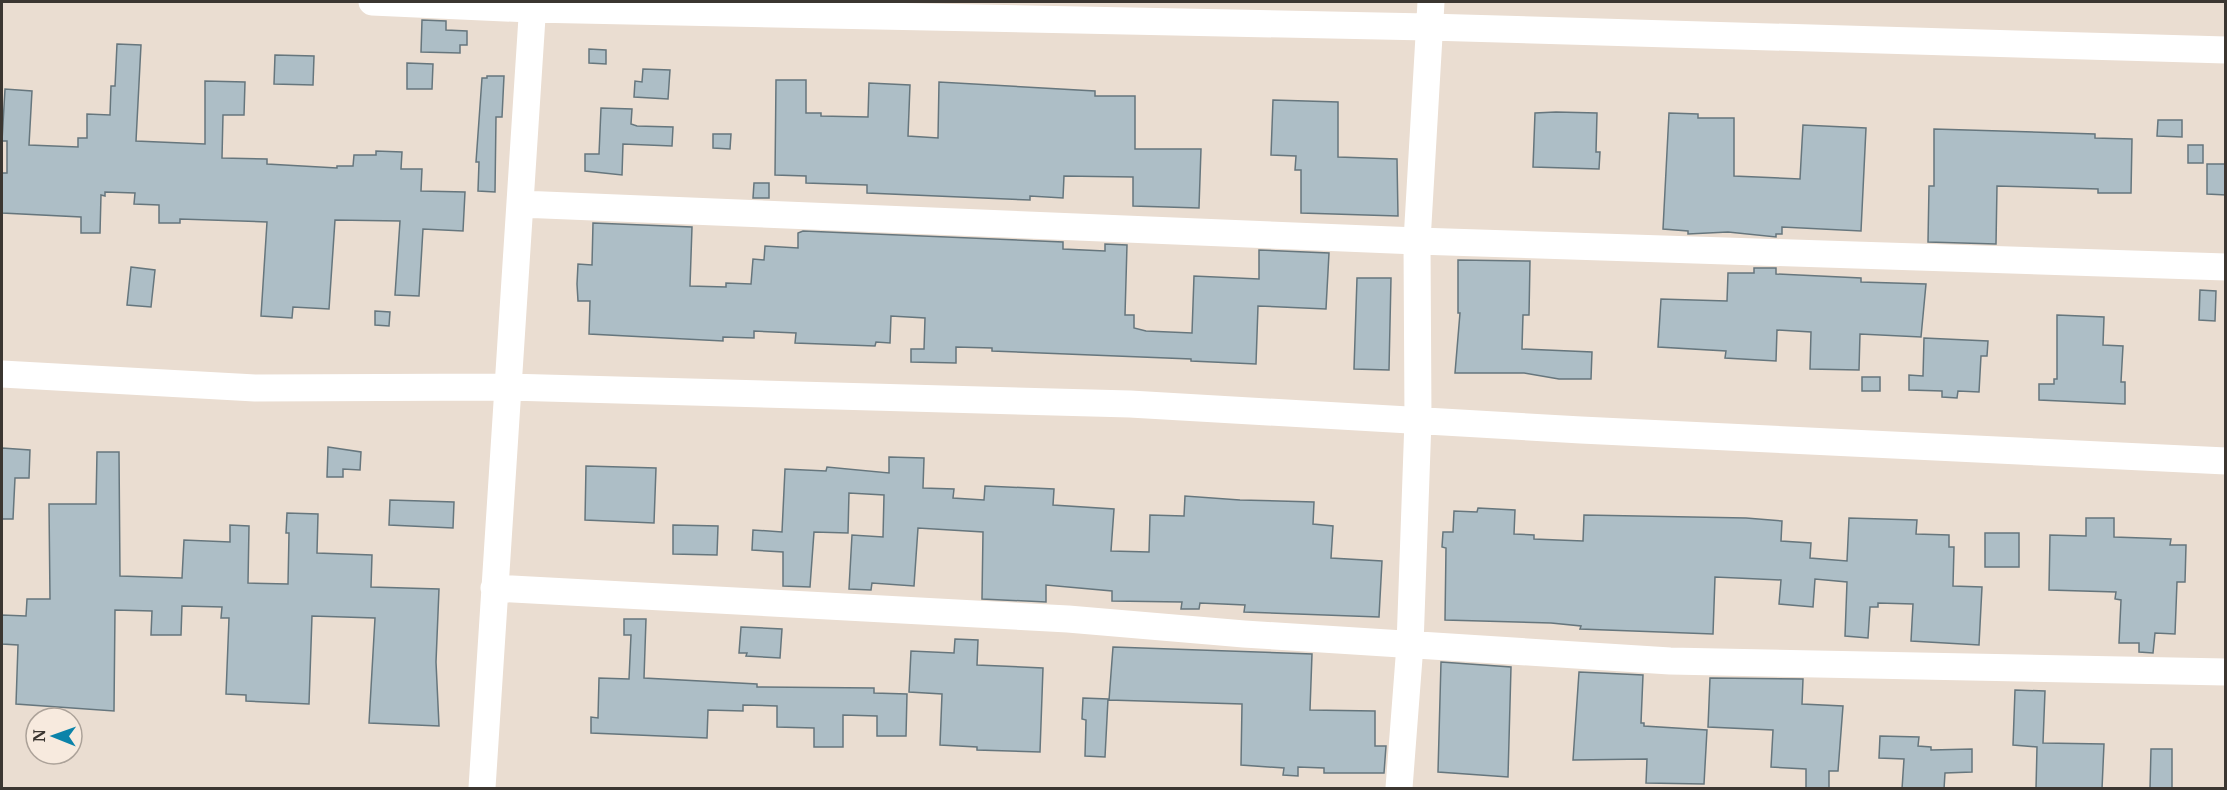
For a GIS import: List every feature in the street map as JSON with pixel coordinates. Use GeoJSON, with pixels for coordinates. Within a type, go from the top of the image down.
{"type":"FeatureCollection","features":[{"type":"Feature","properties":{"kind":"street"},"geometry":{"type":"LineString","coordinates":[[372,2],[1430,14],[2226,50]]}},
{"type":"Feature","properties":{"kind":"street"},"geometry":{"type":"LineString","coordinates":[[482,789],[532,5]]}},
{"type":"Feature","properties":{"kind":"street"},"geometry":{"type":"LineString","coordinates":[[1399,789],[1410,645],[1418,420],[1417,241],[1430,14]]}},
{"type":"Feature","properties":{"kind":"street"},"geometry":{"type":"LineString","coordinates":[[520,204],[1417,241],[2226,267]]}},
{"type":"Feature","properties":{"kind":"street"},"geometry":{"type":"LineString","coordinates":[[2,374],[255,388],[507,387],[1130,404],[2226,461]]}},
{"type":"Feature","properties":{"kind":"street"},"geometry":{"type":"LineString","coordinates":[[494,588],[1068,619],[1244,634],[1670,661],[2226,672]]}},
{"type":"Feature","properties":{"kind":"building"},"geometry":{"type":"Polygon","coordinates":[[[422,20],[446,21],[446,30],[467,31],[467,45],[460,45],[460,53],[421,52],[422,20]]]}},
{"type":"Feature","properties":{"kind":"building"},"geometry":{"type":"Polygon","coordinates":[[[117,44],[141,45],[136,141],[205,144],[205,81],[245,82],[244,115],[223,115],[222,158],[267,159],[267,164],[337,168],[337,166],[353,166],[354,155],[376,155],[376,151],[402,152],[401,169],[422,169],[421,191],[465,192],[463,231],[423,229],[419,296],[395,295],[400,221],[335,220],[329,309],[293,307],[292,318],[261,316],[267,222],[180,219],[180,223],[159,223],[159,205],[134,204],[135,193],[105,192],[105,196],[101,195],[100,233],[81,233],[81,217],[2,213],[2,173],[7,173],[7,141],[2,141],[5,89],[32,91],[29,145],[78,147],[78,138],[87,138],[87,114],[110,115],[111,86],[115,86],[117,44]]]}},
{"type":"Feature","properties":{"kind":"building"},"geometry":{"type":"Polygon","coordinates":[[[589,49],[606,50],[606,64],[589,63],[589,49]]]}},
{"type":"Feature","properties":{"kind":"building"},"geometry":{"type":"Polygon","coordinates":[[[275,55],[314,56],[313,85],[274,84],[275,55]]]}},
{"type":"Feature","properties":{"kind":"building"},"geometry":{"type":"Polygon","coordinates":[[[407,63],[433,64],[432,89],[407,89],[407,63]]]}},
{"type":"Feature","properties":{"kind":"building"},"geometry":{"type":"Polygon","coordinates":[[[643,69],[670,70],[668,99],[634,97],[635,81],[642,82],[643,69]]]}},
{"type":"Feature","properties":{"kind":"building"},"geometry":{"type":"Polygon","coordinates":[[[487,76],[504,76],[502,117],[496,117],[495,192],[478,191],[479,162],[476,162],[482,78],[487,78],[487,76]]]}},
{"type":"Feature","properties":{"kind":"building"},"geometry":{"type":"Polygon","coordinates":[[[776,80],[806,80],[806,113],[821,113],[821,116],[868,117],[869,83],[910,85],[908,136],[938,138],[939,82],[1095,91],[1095,96],[1135,96],[1135,149],[1201,149],[1199,208],[1133,206],[1133,177],[1064,176],[1063,198],[1030,196],[1030,200],[867,193],[867,185],[806,183],[806,176],[775,175],[776,80]]]}},
{"type":"Feature","properties":{"kind":"building"},"geometry":{"type":"Polygon","coordinates":[[[1273,100],[1338,102],[1338,157],[1397,159],[1398,216],[1301,213],[1301,170],[1295,170],[1296,156],[1271,155],[1273,100]]]}},
{"type":"Feature","properties":{"kind":"building"},"geometry":{"type":"Polygon","coordinates":[[[601,108],[632,109],[631,124],[637,126],[673,127],[672,146],[623,144],[622,175],[585,171],[585,154],[599,154],[601,108]]]}},
{"type":"Feature","properties":{"kind":"building"},"geometry":{"type":"Polygon","coordinates":[[[1535,113],[1597,113],[1596,152],[1600,152],[1599,169],[1533,167],[1535,113]]]}},
{"type":"Feature","properties":{"kind":"building"},"geometry":{"type":"Polygon","coordinates":[[[1669,113],[1698,114],[1698,118],[1734,118],[1734,176],[1800,179],[1803,125],[1866,128],[1861,231],[1782,227],[1782,234],[1776,234],[1776,237],[1728,232],[1688,234],[1688,231],[1663,229],[1669,113]]]}},
{"type":"Feature","properties":{"kind":"building"},"geometry":{"type":"Polygon","coordinates":[[[2158,120],[2182,120],[2182,137],[2157,136],[2158,120]]]}},
{"type":"Feature","properties":{"kind":"building"},"geometry":{"type":"Polygon","coordinates":[[[1934,129],[2095,134],[2095,138],[2132,139],[2131,193],[2098,193],[2098,189],[1997,186],[1996,244],[1928,242],[1929,186],[1934,186],[1934,129]]]}},
{"type":"Feature","properties":{"kind":"building"},"geometry":{"type":"Polygon","coordinates":[[[713,134],[731,134],[730,149],[713,148],[713,134]]]}},
{"type":"Feature","properties":{"kind":"building"},"geometry":{"type":"Polygon","coordinates":[[[2188,145],[2203,145],[2203,163],[2188,163],[2188,145]]]}},
{"type":"Feature","properties":{"kind":"building"},"geometry":{"type":"Polygon","coordinates":[[[2207,164],[2226,164],[2226,195],[2207,194],[2207,164]]]}},
{"type":"Feature","properties":{"kind":"building"},"geometry":{"type":"Polygon","coordinates":[[[754,183],[769,183],[769,198],[753,198],[754,183]]]}},
{"type":"Feature","properties":{"kind":"building"},"geometry":{"type":"Polygon","coordinates":[[[593,223],[692,227],[690,286],[726,287],[726,283],[751,284],[753,259],[764,260],[765,246],[798,248],[798,233],[803,231],[1063,242],[1063,249],[1105,251],[1105,244],[1127,245],[1125,315],[1134,315],[1134,328],[1146,331],[1192,333],[1194,276],[1259,279],[1259,250],[1329,253],[1326,309],[1258,306],[1256,364],[992,351],[992,348],[956,347],[956,363],[911,362],[911,349],[924,349],[925,318],[891,316],[890,343],[876,342],[875,346],[795,343],[796,333],[754,331],[754,338],[723,337],[723,341],[589,334],[590,301],[578,301],[577,284],[578,264],[592,265],[593,223]]]}},
{"type":"Feature","properties":{"kind":"building"},"geometry":{"type":"Polygon","coordinates":[[[1458,260],[1530,261],[1529,315],[1523,315],[1522,349],[1592,352],[1591,379],[1559,379],[1524,373],[1455,373],[1460,313],[1458,313],[1458,260]]]}},
{"type":"Feature","properties":{"kind":"building"},"geometry":{"type":"Polygon","coordinates":[[[131,267],[155,270],[151,307],[127,305],[131,267]]]}},
{"type":"Feature","properties":{"kind":"building"},"geometry":{"type":"Polygon","coordinates":[[[1754,268],[1776,268],[1776,274],[1861,278],[1861,282],[1926,284],[1921,337],[1860,334],[1859,370],[1810,369],[1811,332],[1777,330],[1776,361],[1725,358],[1726,351],[1658,347],[1661,299],[1727,301],[1728,273],[1754,273],[1754,268]]]}},
{"type":"Feature","properties":{"kind":"building"},"geometry":{"type":"Polygon","coordinates":[[[1357,278],[1391,278],[1389,370],[1354,369],[1357,278]]]}},
{"type":"Feature","properties":{"kind":"building"},"geometry":{"type":"Polygon","coordinates":[[[2200,290],[2216,291],[2215,321],[2199,320],[2200,290]]]}},
{"type":"Feature","properties":{"kind":"building"},"geometry":{"type":"Polygon","coordinates":[[[375,311],[390,312],[389,326],[375,325],[375,311]]]}},
{"type":"Feature","properties":{"kind":"building"},"geometry":{"type":"Polygon","coordinates":[[[2057,315],[2104,317],[2103,345],[2123,346],[2121,382],[2125,382],[2125,404],[2039,400],[2039,384],[2054,384],[2054,379],[2057,379],[2057,315]]]}},
{"type":"Feature","properties":{"kind":"building"},"geometry":{"type":"Polygon","coordinates":[[[1924,338],[1988,341],[1987,356],[1981,356],[1979,392],[1958,391],[1957,398],[1942,397],[1942,391],[1909,390],[1909,375],[1923,376],[1924,338]]]}},
{"type":"Feature","properties":{"kind":"building"},"geometry":{"type":"Polygon","coordinates":[[[1862,377],[1880,377],[1880,391],[1862,391],[1862,377]]]}},
{"type":"Feature","properties":{"kind":"building"},"geometry":{"type":"Polygon","coordinates":[[[328,447],[361,452],[360,470],[343,469],[343,477],[327,477],[328,447]]]}},
{"type":"Feature","properties":{"kind":"building"},"geometry":{"type":"Polygon","coordinates":[[[2,448],[30,450],[29,478],[15,478],[13,519],[2,519],[2,448]]]}},
{"type":"Feature","properties":{"kind":"building"},"geometry":{"type":"Polygon","coordinates":[[[97,452],[119,452],[120,576],[182,578],[184,540],[230,542],[230,525],[249,526],[248,583],[288,584],[287,513],[318,514],[317,553],[372,555],[371,587],[439,589],[436,662],[439,726],[369,723],[375,618],[312,616],[309,704],[246,701],[246,695],[226,694],[229,618],[221,618],[222,607],[182,606],[181,635],[151,635],[152,611],[115,610],[114,711],[84,709],[84,706],[16,704],[18,645],[2,644],[2,615],[26,616],[27,599],[50,599],[49,504],[96,504],[97,452]]]}},
{"type":"Feature","properties":{"kind":"building"},"geometry":{"type":"Polygon","coordinates":[[[889,457],[924,458],[923,488],[954,489],[953,498],[984,500],[985,486],[1054,489],[1053,505],[1114,509],[1111,551],[1149,552],[1150,515],[1184,516],[1185,496],[1314,502],[1313,524],[1333,526],[1331,558],[1382,561],[1379,617],[1244,612],[1245,605],[1200,603],[1199,609],[1181,609],[1182,602],[1112,601],[1112,591],[1046,585],[1046,602],[982,599],[983,532],[918,528],[914,586],[872,583],[871,590],[849,589],[852,535],[883,537],[884,495],[849,493],[848,533],[814,532],[810,587],[783,586],[783,552],[752,550],[753,530],[782,532],[785,469],[826,471],[827,467],[889,473],[889,457]]]}},
{"type":"Feature","properties":{"kind":"building"},"geometry":{"type":"Polygon","coordinates":[[[586,466],[656,468],[654,523],[585,520],[586,466]]]}},
{"type":"Feature","properties":{"kind":"building"},"geometry":{"type":"Polygon","coordinates":[[[390,500],[454,502],[453,528],[389,525],[390,500]]]}},
{"type":"Feature","properties":{"kind":"building"},"geometry":{"type":"Polygon","coordinates":[[[1478,508],[1515,510],[1514,534],[1534,535],[1534,539],[1583,541],[1584,515],[1746,518],[1782,521],[1781,541],[1811,543],[1810,558],[1847,561],[1849,518],[1917,520],[1916,534],[1949,535],[1949,547],[1954,547],[1953,586],[1982,587],[1979,645],[1911,641],[1913,604],[1878,603],[1878,607],[1870,607],[1868,638],[1845,636],[1847,582],[1815,579],[1813,607],[1779,604],[1781,580],[1715,577],[1713,634],[1580,629],[1581,626],[1551,623],[1445,620],[1446,548],[1442,547],[1443,532],[1453,532],[1454,511],[1477,512],[1478,508]]]}},
{"type":"Feature","properties":{"kind":"building"},"geometry":{"type":"Polygon","coordinates":[[[2086,518],[2114,518],[2114,537],[2171,539],[2170,545],[2186,545],[2185,582],[2177,582],[2175,634],[2155,633],[2153,653],[2139,652],[2139,643],[2119,643],[2121,600],[2115,599],[2116,592],[2049,590],[2050,535],[2086,536],[2086,518]]]}},
{"type":"Feature","properties":{"kind":"building"},"geometry":{"type":"Polygon","coordinates":[[[673,525],[718,526],[717,555],[673,554],[673,525]]]}},
{"type":"Feature","properties":{"kind":"building"},"geometry":{"type":"Polygon","coordinates":[[[1985,533],[2019,533],[2019,567],[1985,567],[1985,533]]]}},
{"type":"Feature","properties":{"kind":"building"},"geometry":{"type":"Polygon","coordinates":[[[624,619],[646,619],[644,678],[757,684],[757,687],[874,688],[874,693],[907,694],[906,736],[877,736],[877,716],[843,715],[843,747],[814,747],[814,728],[777,727],[777,706],[743,705],[743,711],[708,710],[707,738],[591,733],[591,717],[598,718],[599,678],[629,679],[631,635],[624,635],[624,619]]]}},
{"type":"Feature","properties":{"kind":"building"},"geometry":{"type":"Polygon","coordinates":[[[741,627],[782,629],[780,658],[746,656],[747,653],[739,653],[741,627]]]}},
{"type":"Feature","properties":{"kind":"building"},"geometry":{"type":"Polygon","coordinates":[[[955,639],[978,640],[977,665],[1043,668],[1040,752],[977,750],[977,747],[940,745],[942,694],[909,692],[911,651],[954,653],[955,639]]]}},
{"type":"Feature","properties":{"kind":"building"},"geometry":{"type":"Polygon","coordinates":[[[1113,647],[1312,654],[1310,710],[1375,711],[1375,746],[1386,746],[1384,773],[1324,773],[1324,768],[1298,767],[1298,776],[1283,775],[1284,768],[1241,765],[1242,704],[1109,700],[1113,647]]]}},
{"type":"Feature","properties":{"kind":"building"},"geometry":{"type":"Polygon","coordinates":[[[1441,662],[1511,667],[1508,777],[1438,772],[1441,662]]]}},
{"type":"Feature","properties":{"kind":"building"},"geometry":{"type":"Polygon","coordinates":[[[1579,672],[1643,675],[1641,723],[1644,723],[1644,726],[1707,730],[1704,784],[1646,783],[1647,759],[1573,760],[1579,672]]]}},
{"type":"Feature","properties":{"kind":"building"},"geometry":{"type":"Polygon","coordinates":[[[1710,678],[1803,679],[1802,704],[1843,706],[1838,771],[1829,771],[1829,789],[1806,789],[1806,769],[1771,767],[1773,730],[1708,727],[1710,678]]]}},
{"type":"Feature","properties":{"kind":"building"},"geometry":{"type":"Polygon","coordinates":[[[2015,690],[2045,691],[2043,743],[2104,744],[2102,789],[2036,789],[2037,747],[2013,745],[2015,690]]]}},
{"type":"Feature","properties":{"kind":"building"},"geometry":{"type":"Polygon","coordinates":[[[1083,698],[1108,699],[1105,757],[1085,756],[1086,720],[1082,719],[1083,698]]]}},
{"type":"Feature","properties":{"kind":"building"},"geometry":{"type":"Polygon","coordinates":[[[1880,736],[1919,737],[1918,746],[1931,747],[1931,750],[1972,749],[1972,772],[1945,773],[1944,789],[1902,789],[1904,759],[1879,758],[1880,736]]]}},
{"type":"Feature","properties":{"kind":"building"},"geometry":{"type":"Polygon","coordinates":[[[2151,749],[2172,749],[2172,789],[2150,789],[2151,749]]]}}]}
